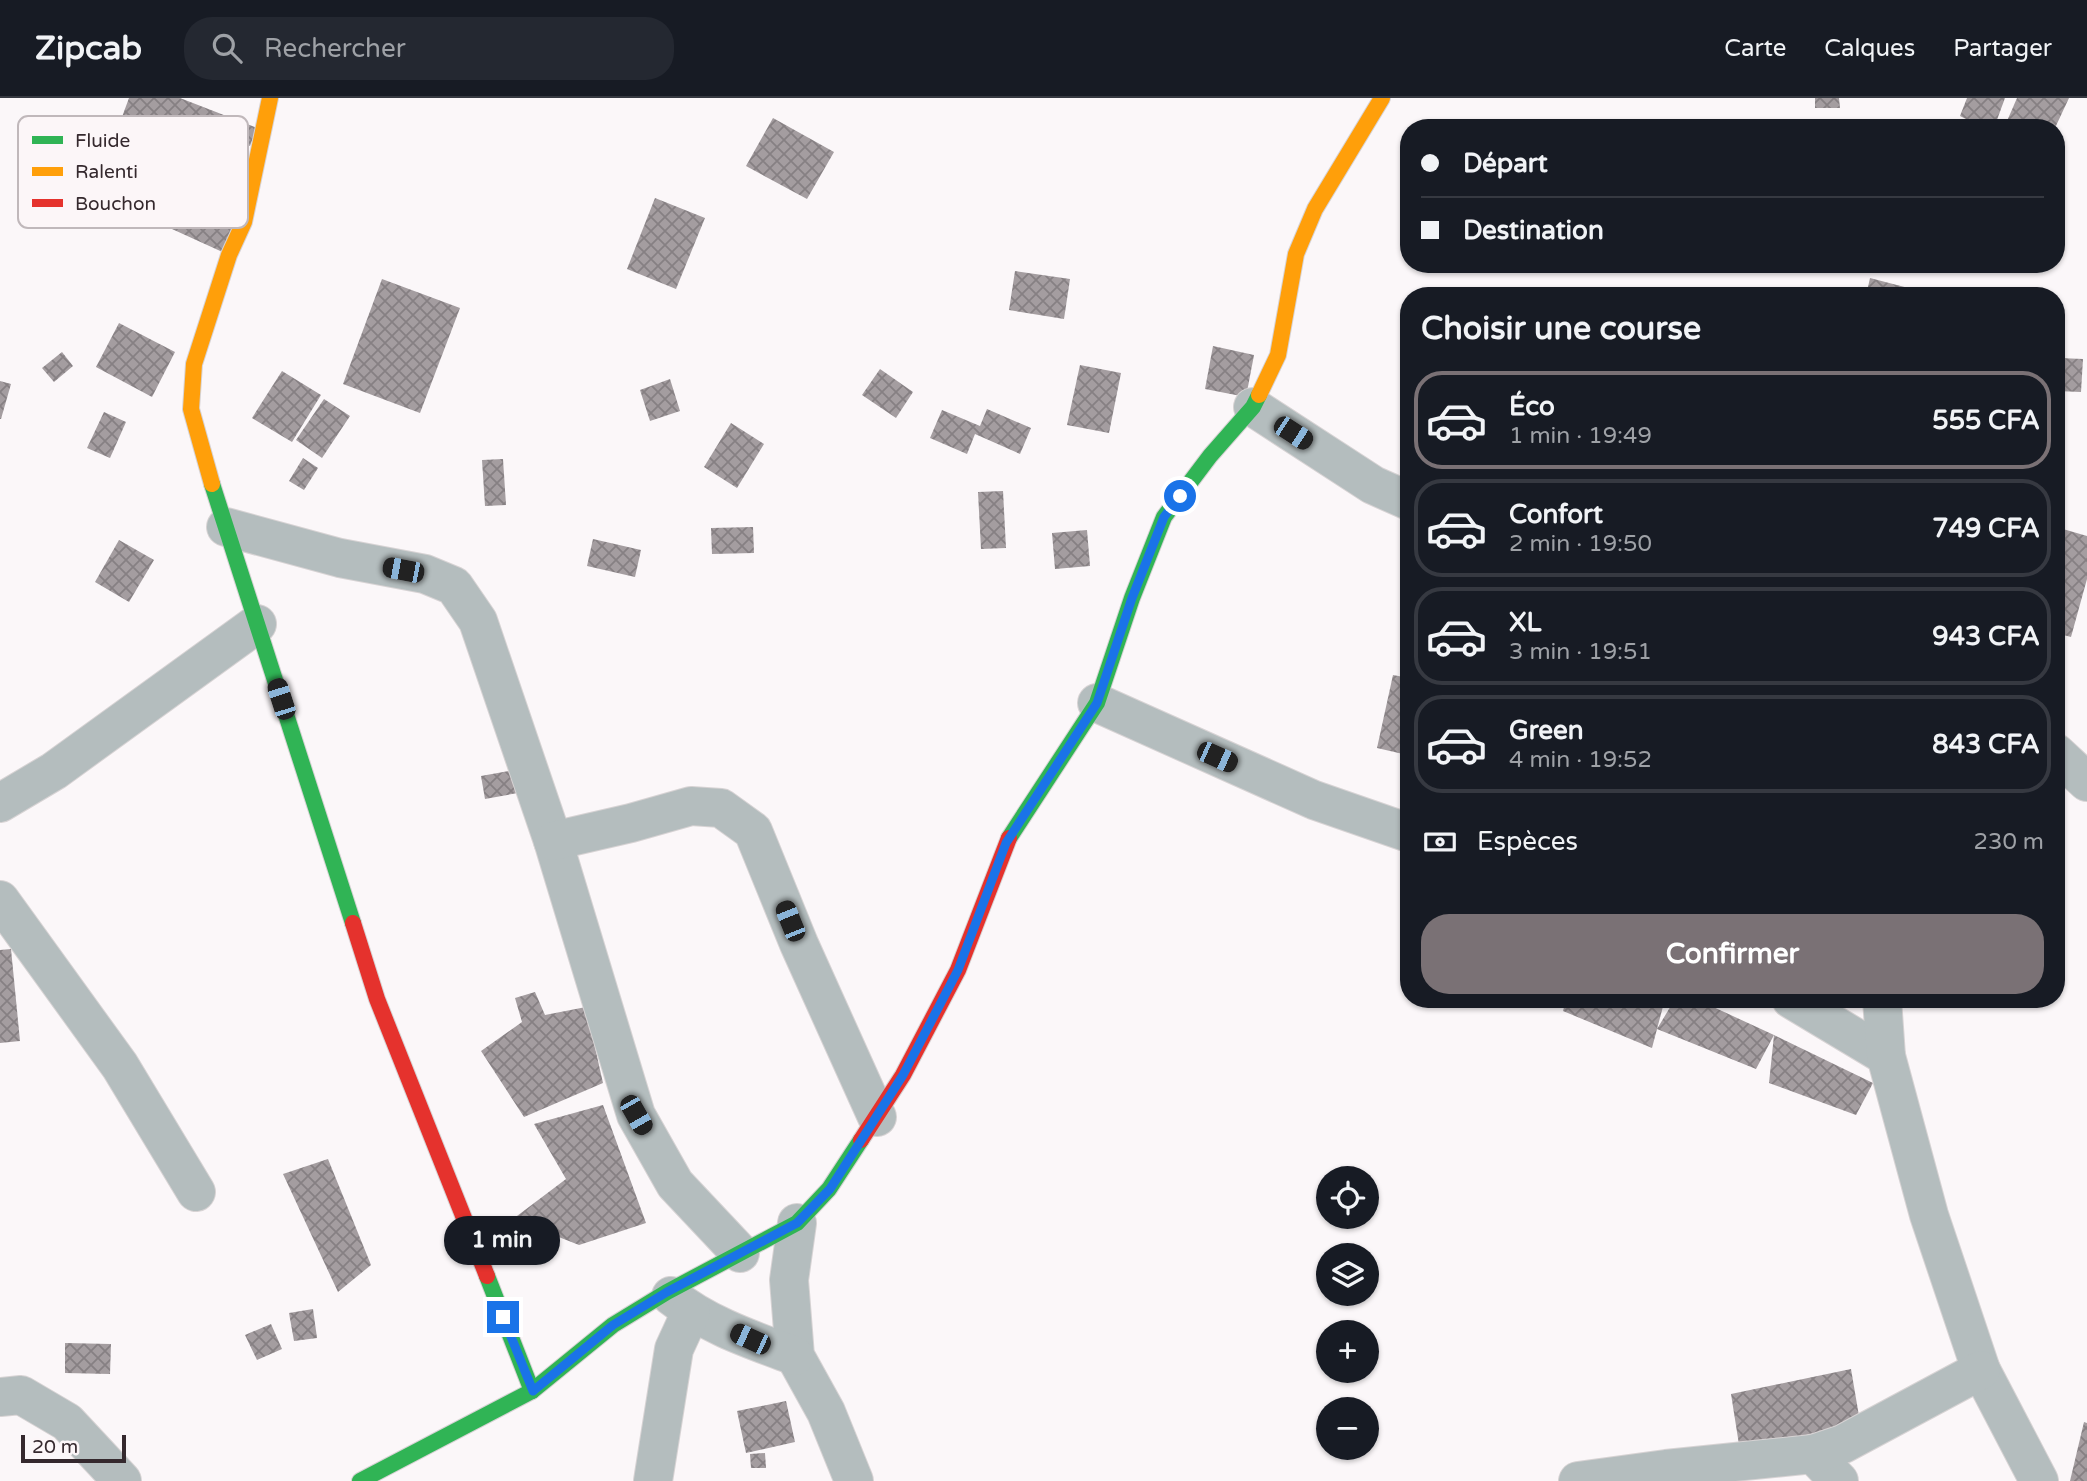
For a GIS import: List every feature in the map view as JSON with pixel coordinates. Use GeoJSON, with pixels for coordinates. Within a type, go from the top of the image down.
{"type":"FeatureCollection","features":[{"type":"Feature","properties":{"kind":"street"},"geometry":{"type":"LineString","coordinates":[[248,203],[270,98]]}},
{"type":"Feature","properties":{"kind":"street"},"geometry":{"type":"LineString","coordinates":[[360,1481],[533,1391],[613,1325],[679,1302],[740,1253],[797,1223],[830,1189],[903,1075],[958,970],[1006,843],[1097,703],[1132,598],[1164,517],[1210,456],[1253,407],[1278,355],[1296,254],[1315,209],[1382,98]]}},
{"type":"Feature","properties":{"kind":"street"},"geometry":{"type":"LineString","coordinates":[[241,228],[229,255],[194,364],[191,409],[377,999],[533,1391]]}},
{"type":"Feature","properties":{"kind":"street"},"geometry":{"type":"LineString","coordinates":[[1253,407],[1373,485],[1400,497]]}},
{"type":"Feature","properties":{"kind":"street"},"geometry":{"type":"LineString","coordinates":[[226,527],[340,558],[425,574],[454,586],[478,621],[553,841],[636,1115],[675,1184],[740,1253]]}},
{"type":"Feature","properties":{"kind":"street"},"geometry":{"type":"LineString","coordinates":[[0,803],[54,771],[257,624]]}},
{"type":"Feature","properties":{"kind":"street"},"geometry":{"type":"LineString","coordinates":[[1097,703],[1314,800],[1400,830]]}},
{"type":"Feature","properties":{"kind":"street"},"geometry":{"type":"LineString","coordinates":[[2065,761],[2087,782]]}},
{"type":"Feature","properties":{"kind":"street"},"geometry":{"type":"LineString","coordinates":[[553,841],[691,806],[721,808],[753,831],[799,944],[877,1116]]}},
{"type":"Feature","properties":{"kind":"street"},"geometry":{"type":"LineString","coordinates":[[0,900],[120,1066],[196,1192]]}},
{"type":"Feature","properties":{"kind":"street"},"geometry":{"type":"LineString","coordinates":[[1805,1008],[1886,1056]]}},
{"type":"Feature","properties":{"kind":"street"},"geometry":{"type":"LineString","coordinates":[[1883,1008],[1886,1056],[1928,1215],[1981,1370],[2039,1481]]}},
{"type":"Feature","properties":{"kind":"street"},"geometry":{"type":"LineString","coordinates":[[797,1223],[789,1280],[795,1356],[826,1412],[854,1481]]}},
{"type":"Feature","properties":{"kind":"street"},"geometry":{"type":"LineString","coordinates":[[679,1302],[750,1339],[795,1356]]}},
{"type":"Feature","properties":{"kind":"street"},"geometry":{"type":"LineString","coordinates":[[653,1481],[679,1302]]}},
{"type":"Feature","properties":{"kind":"street"},"geometry":{"type":"LineString","coordinates":[[1578,1481],[1666,1469],[1826,1468],[1843,1444],[1981,1370]]}},
{"type":"Feature","properties":{"kind":"street"},"geometry":{"type":"LineString","coordinates":[[0,1396],[21,1395],[67,1422],[122,1481]]}},
{"type":"Feature","properties":{"kind":"building"},"geometry":{"type":"Polygon","coordinates":[[[129,98],[180,98],[226,116],[122,116],[129,98]]]}},
{"type":"Feature","properties":{"kind":"building"},"geometry":{"type":"Polygon","coordinates":[[[1815,98],[1839,98],[1840,108],[1815,108],[1815,98]]]}},
{"type":"Feature","properties":{"kind":"building"},"geometry":{"type":"Polygon","coordinates":[[[1967,98],[2005,98],[1997,119],[1966,119],[1960,116],[1967,98]]]}},
{"type":"Feature","properties":{"kind":"building"},"geometry":{"type":"Polygon","coordinates":[[[2017,98],[2069,98],[2059,119],[2008,119],[2017,98]]]}},
{"type":"Feature","properties":{"kind":"building"},"geometry":{"type":"Polygon","coordinates":[[[773,118],[834,152],[807,199],[746,166],[773,118]]]}},
{"type":"Feature","properties":{"kind":"building"},"geometry":{"type":"Polygon","coordinates":[[[248,124],[257,128],[250,146],[248,145],[248,124]]]}},
{"type":"Feature","properties":{"kind":"building"},"geometry":{"type":"Polygon","coordinates":[[[655,198],[705,218],[676,289],[627,269],[655,198]]]}},
{"type":"Feature","properties":{"kind":"building"},"geometry":{"type":"Polygon","coordinates":[[[170,228],[241,228],[229,255],[170,228]]]}},
{"type":"Feature","properties":{"kind":"building"},"geometry":{"type":"Polygon","coordinates":[[[1015,271],[1070,279],[1064,319],[1009,310],[1015,271]]]}},
{"type":"Feature","properties":{"kind":"building"},"geometry":{"type":"Polygon","coordinates":[[[1870,278],[1904,287],[1868,287],[1870,278]]]}},
{"type":"Feature","properties":{"kind":"building"},"geometry":{"type":"Polygon","coordinates":[[[382,279],[460,308],[420,413],[343,384],[382,279]]]}},
{"type":"Feature","properties":{"kind":"building"},"geometry":{"type":"Polygon","coordinates":[[[119,323],[175,352],[152,397],[96,367],[119,323]]]}},
{"type":"Feature","properties":{"kind":"building"},"geometry":{"type":"Polygon","coordinates":[[[1213,346],[1254,355],[1246,397],[1205,389],[1213,346]]]}},
{"type":"Feature","properties":{"kind":"building"},"geometry":{"type":"Polygon","coordinates":[[[62,352],[73,366],[54,382],[42,368],[62,352]]]}},
{"type":"Feature","properties":{"kind":"building"},"geometry":{"type":"Polygon","coordinates":[[[2065,358],[2083,359],[2081,392],[2065,391],[2065,358]]]}},
{"type":"Feature","properties":{"kind":"building"},"geometry":{"type":"Polygon","coordinates":[[[1080,365],[1121,373],[1109,433],[1067,425],[1080,365]]]}},
{"type":"Feature","properties":{"kind":"building"},"geometry":{"type":"Polygon","coordinates":[[[880,369],[913,392],[896,418],[862,395],[880,369]]]}},
{"type":"Feature","properties":{"kind":"building"},"geometry":{"type":"Polygon","coordinates":[[[282,371],[321,395],[292,442],[252,418],[282,371]]]}},
{"type":"Feature","properties":{"kind":"building"},"geometry":{"type":"Polygon","coordinates":[[[670,379],[680,411],[650,421],[640,390],[670,379]]]}},
{"type":"Feature","properties":{"kind":"building"},"geometry":{"type":"Polygon","coordinates":[[[0,381],[11,384],[1,419],[0,419],[0,381]]]}},
{"type":"Feature","properties":{"kind":"building"},"geometry":{"type":"Polygon","coordinates":[[[324,399],[350,416],[322,458],[296,440],[324,399]]]}},
{"type":"Feature","properties":{"kind":"building"},"geometry":{"type":"Polygon","coordinates":[[[987,409],[1031,428],[1020,454],[975,434],[967,454],[930,438],[942,410],[980,426],[987,409]]]}},
{"type":"Feature","properties":{"kind":"building"},"geometry":{"type":"Polygon","coordinates":[[[104,412],[126,422],[110,458],[87,448],[104,412]]]}},
{"type":"Feature","properties":{"kind":"building"},"geometry":{"type":"Polygon","coordinates":[[[731,423],[764,444],[737,488],[704,467],[731,423]]]}},
{"type":"Feature","properties":{"kind":"building"},"geometry":{"type":"Polygon","coordinates":[[[303,458],[318,468],[304,490],[289,481],[303,458]]]}},
{"type":"Feature","properties":{"kind":"building"},"geometry":{"type":"Polygon","coordinates":[[[503,459],[506,505],[485,506],[482,460],[503,459]]]}},
{"type":"Feature","properties":{"kind":"building"},"geometry":{"type":"Polygon","coordinates":[[[1003,491],[1006,548],[981,549],[978,492],[1003,491]]]}},
{"type":"Feature","properties":{"kind":"building"},"geometry":{"type":"Polygon","coordinates":[[[753,527],[754,553],[712,554],[711,528],[753,527]]]}},
{"type":"Feature","properties":{"kind":"building"},"geometry":{"type":"Polygon","coordinates":[[[1087,530],[1090,566],[1055,569],[1052,533],[1087,530]]]}},
{"type":"Feature","properties":{"kind":"building"},"geometry":{"type":"Polygon","coordinates":[[[2065,530],[2087,536],[2087,579],[2071,637],[2065,635],[2065,530]]]}},
{"type":"Feature","properties":{"kind":"building"},"geometry":{"type":"Polygon","coordinates":[[[593,539],[641,550],[635,577],[587,566],[593,539]]]}},
{"type":"Feature","properties":{"kind":"building"},"geometry":{"type":"Polygon","coordinates":[[[119,540],[154,560],[129,602],[95,582],[119,540]]]}},
{"type":"Feature","properties":{"kind":"building"},"geometry":{"type":"Polygon","coordinates":[[[1393,675],[1400,676],[1400,753],[1377,748],[1393,675]]]}},
{"type":"Feature","properties":{"kind":"building"},"geometry":{"type":"Polygon","coordinates":[[[519,769],[523,792],[485,799],[481,776],[519,769]]]}},
{"type":"Feature","properties":{"kind":"building"},"geometry":{"type":"Polygon","coordinates":[[[11,949],[20,1041],[0,1043],[0,950],[11,949]]]}},
{"type":"Feature","properties":{"kind":"building"},"geometry":{"type":"Polygon","coordinates":[[[535,992],[545,1015],[586,1007],[603,1083],[524,1117],[481,1051],[522,1022],[515,998],[535,992]]]}},
{"type":"Feature","properties":{"kind":"building"},"geometry":{"type":"Polygon","coordinates":[[[1564,1008],[1663,1008],[1652,1048],[1563,1011],[1564,1008]]]}},
{"type":"Feature","properties":{"kind":"building"},"geometry":{"type":"Polygon","coordinates":[[[1670,1008],[1716,1008],[1774,1035],[1756,1069],[1657,1029],[1670,1008]]]}},
{"type":"Feature","properties":{"kind":"building"},"geometry":{"type":"Polygon","coordinates":[[[1774,1035],[1873,1083],[1856,1115],[1769,1083],[1774,1035]]]}},
{"type":"Feature","properties":{"kind":"building"},"geometry":{"type":"Polygon","coordinates":[[[603,1105],[646,1223],[579,1245],[513,1219],[566,1179],[534,1124],[603,1105]]]}},
{"type":"Feature","properties":{"kind":"building"},"geometry":{"type":"Polygon","coordinates":[[[328,1159],[371,1265],[338,1292],[283,1174],[328,1159]]]}},
{"type":"Feature","properties":{"kind":"building"},"geometry":{"type":"Polygon","coordinates":[[[313,1309],[317,1338],[294,1341],[289,1313],[313,1309]]]}},
{"type":"Feature","properties":{"kind":"building"},"geometry":{"type":"Polygon","coordinates":[[[271,1324],[282,1349],[257,1360],[245,1335],[271,1324]]]}},
{"type":"Feature","properties":{"kind":"building"},"geometry":{"type":"Polygon","coordinates":[[[65,1343],[111,1344],[110,1374],[65,1373],[65,1343]]]}},
{"type":"Feature","properties":{"kind":"building"},"geometry":{"type":"Polygon","coordinates":[[[1851,1369],[1860,1422],[1740,1451],[1731,1394],[1851,1369]]]}},
{"type":"Feature","properties":{"kind":"building"},"geometry":{"type":"Polygon","coordinates":[[[786,1401],[795,1442],[746,1453],[737,1411],[786,1401]]]}},
{"type":"Feature","properties":{"kind":"building"},"geometry":{"type":"Polygon","coordinates":[[[2084,1422],[2087,1423],[2087,1481],[2070,1481],[2084,1422]]]}},
{"type":"Feature","properties":{"kind":"building"},"geometry":{"type":"Polygon","coordinates":[[[765,1453],[766,1468],[751,1468],[750,1454],[765,1453]]]}},
{"type":"Feature","properties":{"kind":"traffic: fast"},"geometry":{"type":"LineString","coordinates":[[1009,838],[1097,703],[1132,598],[1164,517],[1210,456],[1253,407],[1259,395]]}},
{"type":"Feature","properties":{"kind":"traffic: fast"},"geometry":{"type":"LineString","coordinates":[[212,484],[353,923]]}},
{"type":"Feature","properties":{"kind":"traffic: fast"},"geometry":{"type":"LineString","coordinates":[[360,1481],[532,1391],[613,1325],[667,1292],[797,1223],[829,1189],[861,1140]]}},
{"type":"Feature","properties":{"kind":"traffic: fast"},"geometry":{"type":"LineString","coordinates":[[487,1276],[532,1391]]}},
{"type":"Feature","properties":{"kind":"traffic: slow"},"geometry":{"type":"LineString","coordinates":[[248,203],[270,98]]}},
{"type":"Feature","properties":{"kind":"traffic: slow"},"geometry":{"type":"LineString","coordinates":[[1259,395],[1278,355],[1296,254],[1315,209],[1382,98]]}},
{"type":"Feature","properties":{"kind":"traffic: slow"},"geometry":{"type":"LineString","coordinates":[[212,484],[191,409],[194,364],[229,255],[241,228]]}},
{"type":"Feature","properties":{"kind":"traffic: jam"},"geometry":{"type":"LineString","coordinates":[[861,1140],[903,1075],[958,970],[1009,838]]}},
{"type":"Feature","properties":{"kind":"traffic: jam"},"geometry":{"type":"LineString","coordinates":[[353,923],[377,999],[487,1276]]}},
{"type":"Feature","properties":{"kind":"route"},"geometry":{"type":"LineString","coordinates":[[503,1317],[533,1391],[613,1325],[667,1292],[797,1223],[830,1189],[903,1075],[958,970],[1006,843],[1097,703],[1132,598],[1164,517],[1180,496]]}}]}
